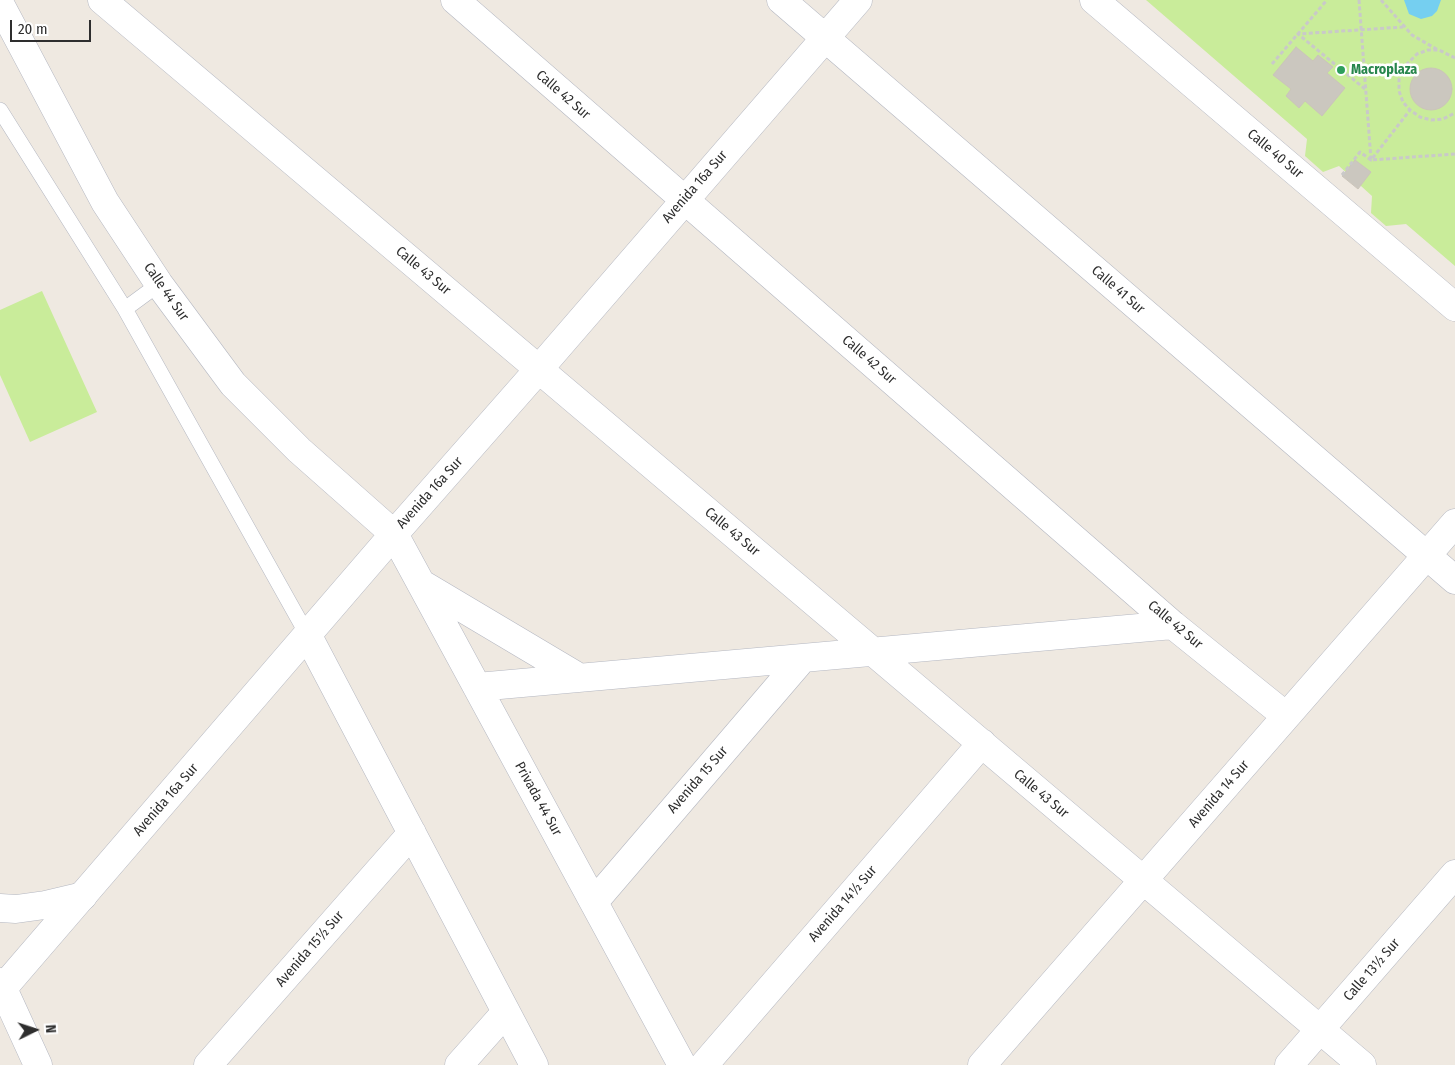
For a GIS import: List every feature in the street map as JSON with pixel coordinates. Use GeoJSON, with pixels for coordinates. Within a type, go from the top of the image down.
{"type":"FeatureCollection","features":[{"type":"Feature","properties":{"kind":"street","name":"Calle 43 Sur"},"geometry":{"type":"LineString","coordinates":[[102,0],[1362,1065]]}},
{"type":"Feature","properties":{"kind":"street","name":"Calle 42 Sur"},"geometry":{"type":"LineString","coordinates":[[454,0],[1173,625],[1286,716]]}},
{"type":"Feature","properties":{"kind":"street","name":"Calle 41 Sur"},"geometry":{"type":"LineString","coordinates":[[781,0],[1455,580]]}},
{"type":"Feature","properties":{"kind":"street","name":"Avenida 16a Sur"},"geometry":{"type":"LineString","coordinates":[[2,985],[84,896],[394,534],[539,370],[858,0]]}},
{"type":"Feature","properties":{"kind":"street","name":"Calle 40 Sur"},"geometry":{"type":"LineString","coordinates":[[1094,0],[1455,307]]}},
{"type":"Feature","properties":{"kind":"street","name":"Calle 44 Sur"},"geometry":{"type":"LineString","coordinates":[[0,4],[105,202],[159,284],[233,384],[299,450],[394,534]]}},
{"type":"Feature","properties":{"kind":"street","name":"Avenida 14 Sur"},"geometry":{"type":"LineString","coordinates":[[982,1065],[1455,523]]}},
{"type":"Feature","properties":{"kind":"street","name":"Privada 44 Sur"},"geometry":{"type":"LineString","coordinates":[[394,534],[682,1065]]}},
{"type":"Feature","properties":{"kind":"street"},"geometry":{"type":"LineString","coordinates":[[421,584],[580,678]]}},
{"type":"Feature","properties":{"kind":"street"},"geometry":{"type":"LineString","coordinates":[[477,687],[1173,625]]}},
{"type":"Feature","properties":{"kind":"street"},"geometry":{"type":"LineString","coordinates":[[308,636],[534,1065]]}},
{"type":"Feature","properties":{"kind":"street","name":"Avenida 15 Sur"},"geometry":{"type":"LineString","coordinates":[[594,902],[803,658]]}},
{"type":"Feature","properties":{"kind":"street","name":"Avenida 14½ Sur"},"geometry":{"type":"LineString","coordinates":[[704,1065],[982,743]]}},
{"type":"Feature","properties":{"kind":"street","name":"Avenida 15½ Sur"},"geometry":{"type":"LineString","coordinates":[[208,1065],[412,833]]}},
{"type":"Feature","properties":{"kind":"street","name":"Calle 13½ Sur"},"geometry":{"type":"LineString","coordinates":[[1289,1065],[1455,874]]}},
{"type":"Feature","properties":{"kind":"street"},"geometry":{"type":"LineString","coordinates":[[0,908],[16,909],[45,905],[84,896]]}},
{"type":"Feature","properties":{"kind":"street"},"geometry":{"type":"LineString","coordinates":[[2,985],[38,1065]]}},
{"type":"Feature","properties":{"kind":"street"},"geometry":{"type":"LineString","coordinates":[[460,1065],[506,1012]]}},
{"type":"Feature","properties":{"kind":"lane"},"geometry":{"type":"LineString","coordinates":[[0,110],[125,309],[308,636]]}},
{"type":"Feature","properties":{"kind":"lane"},"geometry":{"type":"LineString","coordinates":[[125,309],[159,284]]}},
{"type":"Feature","properties":{"kind":"path"},"geometry":{"type":"LineString","coordinates":[[1272,64],[1327,0]]}},
{"type":"Feature","properties":{"kind":"path"},"geometry":{"type":"LineString","coordinates":[[1359,0],[1371,160]]}},
{"type":"Feature","properties":{"kind":"path"},"geometry":{"type":"LineString","coordinates":[[1381,0],[1412,35],[1455,58]]}},
{"type":"Feature","properties":{"kind":"path"},"geometry":{"type":"LineString","coordinates":[[1298,34],[1403,27]]}},
{"type":"Feature","properties":{"kind":"path"},"geometry":{"type":"LineString","coordinates":[[1298,34],[1365,90]]}},
{"type":"Feature","properties":{"kind":"path"},"geometry":{"type":"LineString","coordinates":[[1439,50],[1428,50],[1418,54],[1402,69],[1399,91],[1410,110],[1420,117],[1431,120],[1443,119],[1455,112]]}},
{"type":"Feature","properties":{"kind":"path"},"geometry":{"type":"LineString","coordinates":[[1371,160],[1410,110]]}},
{"type":"Feature","properties":{"kind":"path"},"geometry":{"type":"LineString","coordinates":[[1325,196],[1360,152],[1371,160],[1455,154]]}},
{"type":"Feature","properties":{"kind":"green space","name":"Macroplaza"},"geometry":{"type":"Polygon","coordinates":[[[1146,0],[1455,0],[1455,266],[1406,224],[1386,226],[1371,213],[1372,196],[1339,166],[1323,172],[1305,156],[1307,139],[1146,0]]]}},
{"type":"Feature","properties":{"kind":"green space"},"geometry":{"type":"Polygon","coordinates":[[[42,291],[97,412],[30,442],[0,375],[0,310],[42,291]]]}},
{"type":"Feature","properties":{"kind":"water"},"geometry":{"type":"Polygon","coordinates":[[[1404,0],[1441,0],[1437,11],[1432,16],[1421,19],[1409,14],[1404,0]]]}},
{"type":"Feature","properties":{"kind":"building"},"geometry":{"type":"Polygon","coordinates":[[[1296,47],[1313,61],[1318,55],[1333,67],[1327,73],[1345,88],[1322,116],[1305,101],[1299,108],[1286,96],[1291,89],[1273,75],[1296,47]]]}},
{"type":"Feature","properties":{"kind":"building"},"geometry":{"type":"Polygon","coordinates":[[[1435,68],[1443,71],[1449,77],[1452,89],[1449,101],[1443,107],[1427,110],[1419,107],[1413,101],[1410,85],[1413,77],[1419,71],[1435,68]]]}},
{"type":"Feature","properties":{"kind":"building"},"geometry":{"type":"Polygon","coordinates":[[[1355,160],[1371,172],[1358,189],[1342,176],[1355,160]]]}},
{"type":"Feature","properties":{"kind":"place","name":"Macroplaza"},"geometry":{"type":"Point","coordinates":[1341,70]}}]}
